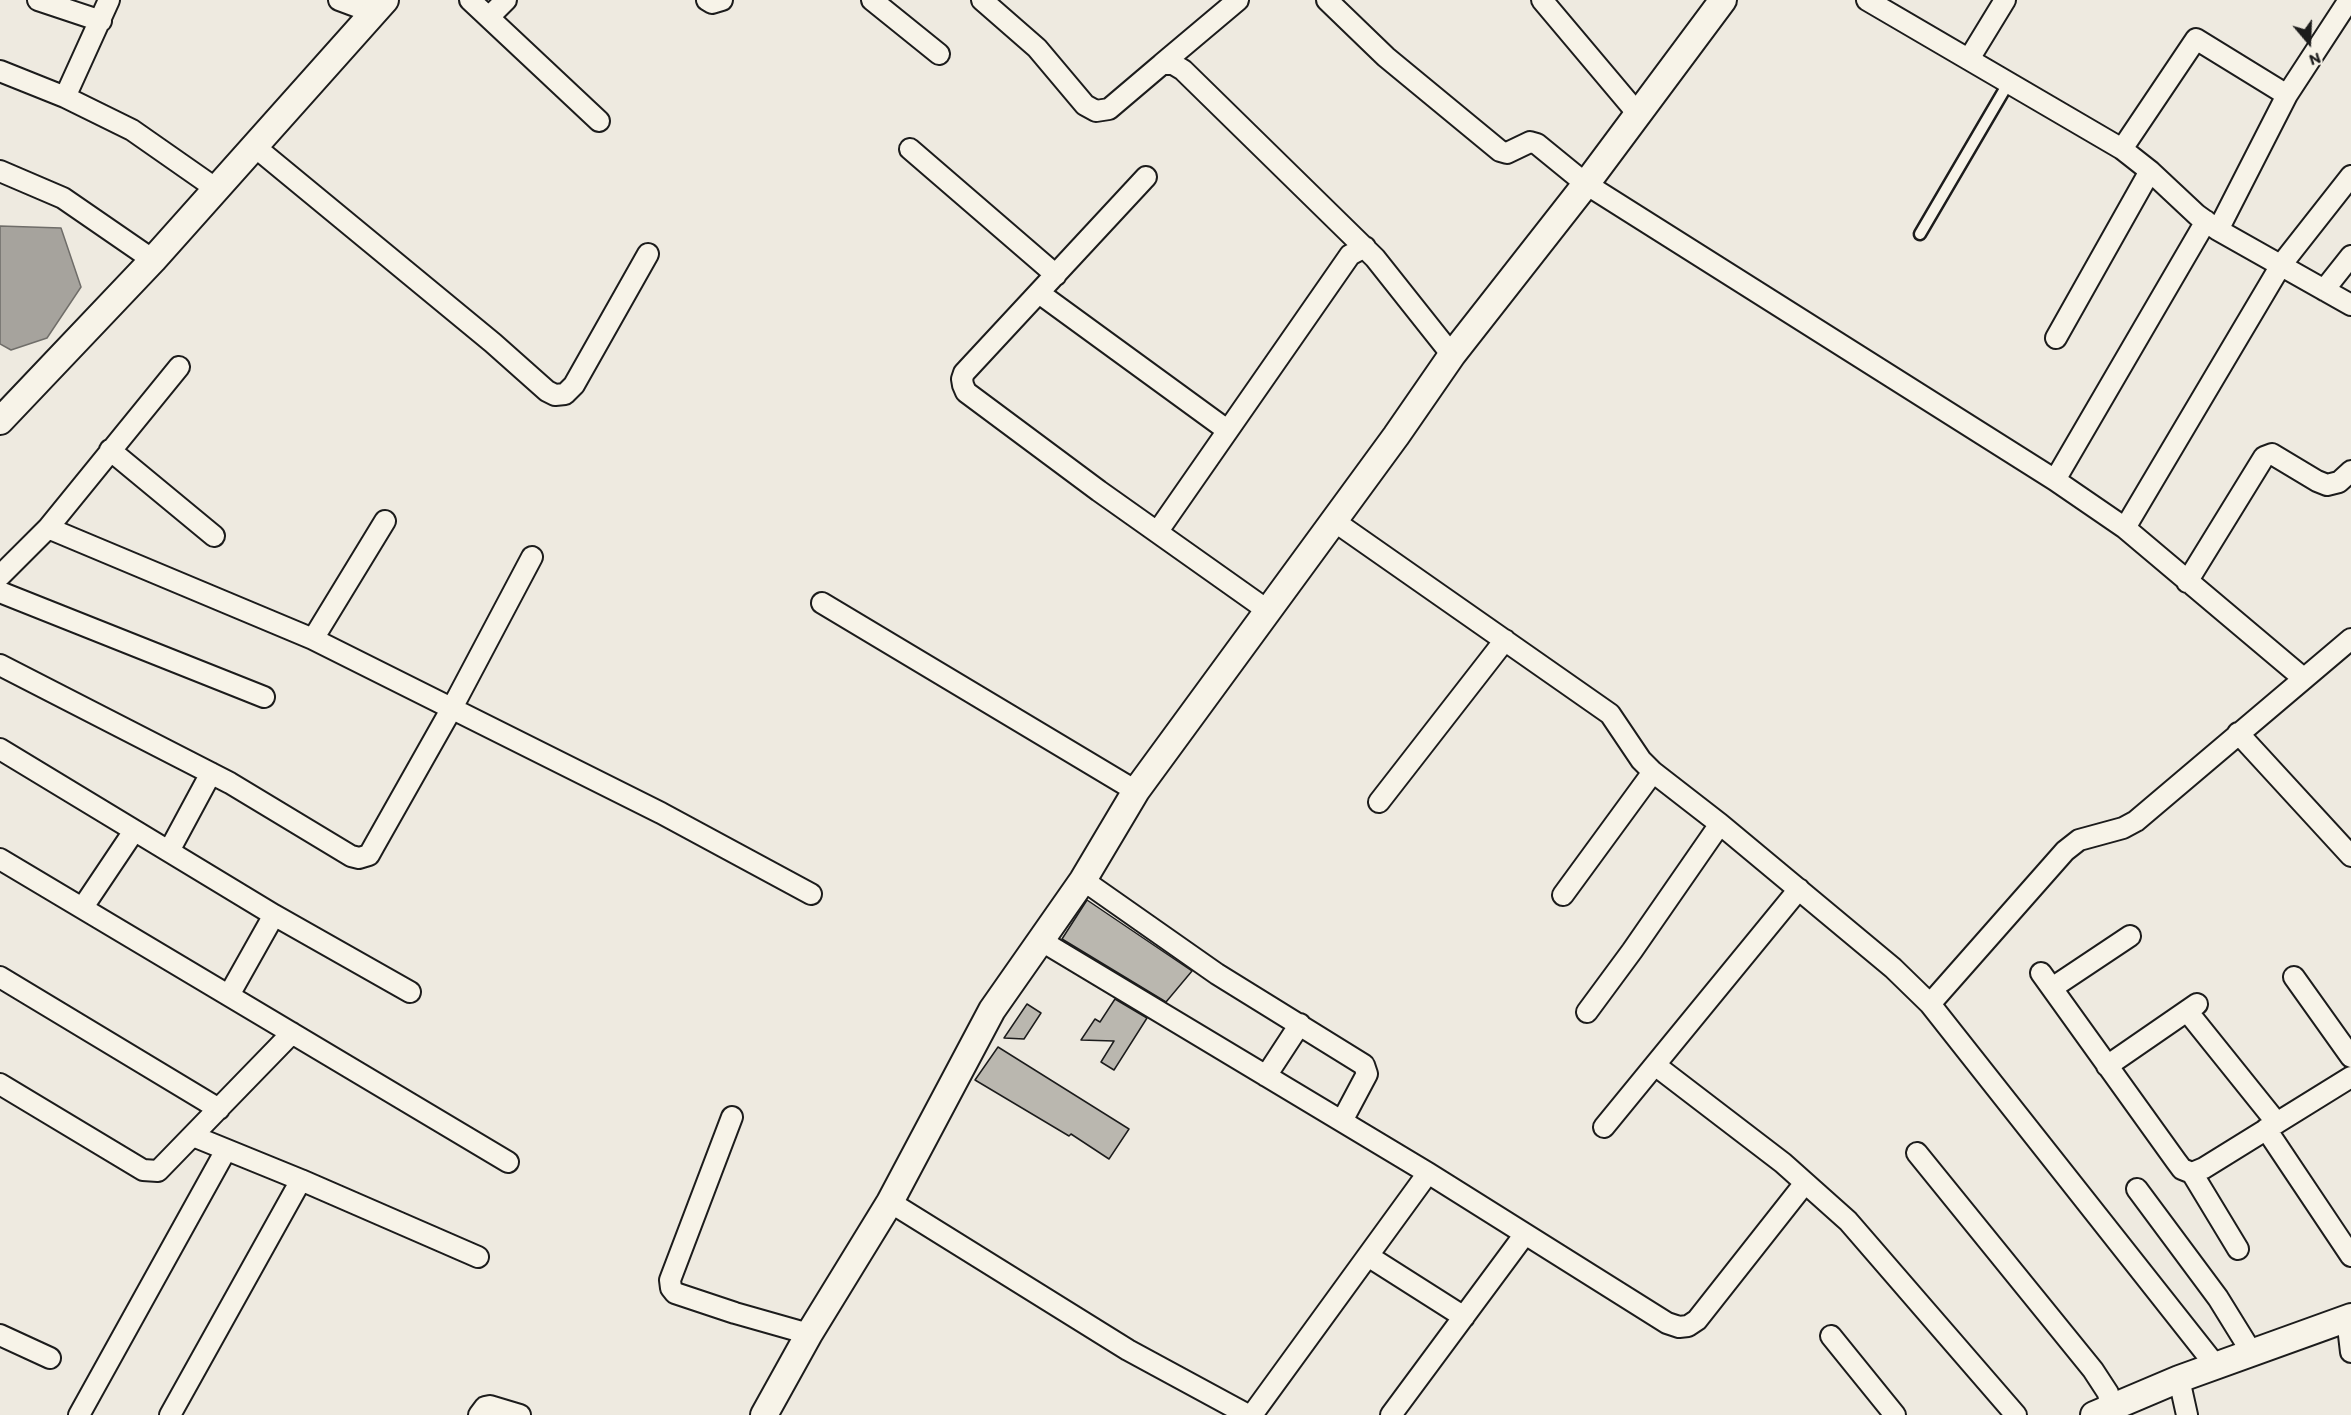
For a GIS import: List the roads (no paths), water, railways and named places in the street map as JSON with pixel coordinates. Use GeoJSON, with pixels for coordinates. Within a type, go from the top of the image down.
{"type":"FeatureCollection","features":[{"type":"Feature","properties":{"kind":"street"},"geometry":{"type":"LineString","coordinates":[[38,0],[101,21]]}},
{"type":"Feature","properties":{"kind":"street"},"geometry":{"type":"LineString","coordinates":[[65,97],[110,0]]}},
{"type":"Feature","properties":{"kind":"street"},"geometry":{"type":"LineString","coordinates":[[339,0],[380,7]]}},
{"type":"Feature","properties":{"kind":"street"},"geometry":{"type":"LineString","coordinates":[[470,0],[599,121]]}},
{"type":"Feature","properties":{"kind":"street"},"geometry":{"type":"LineString","coordinates":[[489,16],[506,0]]}},
{"type":"Feature","properties":{"kind":"street"},"geometry":{"type":"LineString","coordinates":[[707,0],[712,3],[722,0]]}},
{"type":"Feature","properties":{"kind":"street"},"geometry":{"type":"LineString","coordinates":[[872,0],[939,54]]}},
{"type":"Feature","properties":{"kind":"street"},"geometry":{"type":"LineString","coordinates":[[981,0],[1037,48],[1085,105],[1096,111],[1109,109],[1120,101],[1238,0]]}},
{"type":"Feature","properties":{"kind":"street"},"geometry":{"type":"LineString","coordinates":[[1327,0],[1386,57],[1500,151],[1507,153],[1530,142],[1534,143],[1586,184],[2055,480],[2125,528],[2303,678]]}},
{"type":"Feature","properties":{"kind":"street"},"geometry":{"type":"LineString","coordinates":[[1543,0],[1638,114]]}},
{"type":"Feature","properties":{"kind":"street"},"geometry":{"type":"LineString","coordinates":[[764,1415],[809,1334],[890,1202],[992,1010],[1083,880],[1136,791],[1334,521],[1452,355],[1586,184],[1723,0]]}},
{"type":"Feature","properties":{"kind":"street"},"geometry":{"type":"LineString","coordinates":[[1867,0],[1894,6],[1969,59],[2122,149],[2212,226],[2351,305]]}},
{"type":"Feature","properties":{"kind":"street"},"geometry":{"type":"LineString","coordinates":[[1969,59],[2005,0]]}},
{"type":"Feature","properties":{"kind":"street"},"geometry":{"type":"LineString","coordinates":[[2055,480],[2212,226],[2287,96],[2349,0]]}},
{"type":"Feature","properties":{"kind":"street"},"geometry":{"type":"LineString","coordinates":[[0,421],[153,260],[215,188],[380,7]]}},
{"type":"Feature","properties":{"kind":"street"},"geometry":{"type":"LineString","coordinates":[[2122,149],[2196,39],[2287,96]]}},
{"type":"Feature","properties":{"kind":"street"},"geometry":{"type":"LineString","coordinates":[[1162,64],[1173,63],[1183,70],[1376,258],[1452,355]]}},
{"type":"Feature","properties":{"kind":"street"},"geometry":{"type":"LineString","coordinates":[[0,71],[65,97],[132,130],[215,188]]}},
{"type":"Feature","properties":{"kind":"street"},"geometry":{"type":"LineString","coordinates":[[254,146],[493,343],[546,391],[555,395],[565,394],[574,385],[648,254]]}},
{"type":"Feature","properties":{"kind":"street"},"geometry":{"type":"LineString","coordinates":[[910,149],[1056,275]]}},
{"type":"Feature","properties":{"kind":"street"},"geometry":{"type":"LineString","coordinates":[[0,171],[63,198],[153,260]]}},
{"type":"Feature","properties":{"kind":"street"},"geometry":{"type":"LineString","coordinates":[[2056,338],[2150,171]]}},
{"type":"Feature","properties":{"kind":"street"},"geometry":{"type":"LineString","coordinates":[[2125,528],[2281,266],[2351,176]]}},
{"type":"Feature","properties":{"kind":"street"},"geometry":{"type":"LineString","coordinates":[[1146,177],[964,373],[962,379],[966,392],[1099,491],[1267,610]]}},
{"type":"Feature","properties":{"kind":"street"},"geometry":{"type":"LineString","coordinates":[[1158,531],[1350,255],[1365,247]]}},
{"type":"Feature","properties":{"kind":"street"},"geometry":{"type":"LineString","coordinates":[[2324,290],[2351,256]]}},
{"type":"Feature","properties":{"kind":"street"},"geometry":{"type":"LineString","coordinates":[[1040,293],[1227,430]]}},
{"type":"Feature","properties":{"kind":"street"},"geometry":{"type":"LineString","coordinates":[[0,576],[48,528],[179,367]]}},
{"type":"Feature","properties":{"kind":"street"},"geometry":{"type":"LineString","coordinates":[[110,450],[214,536]]}},
{"type":"Feature","properties":{"kind":"street"},"geometry":{"type":"LineString","coordinates":[[2187,582],[2264,457],[2272,454],[2327,485],[2339,482],[2351,471]]}},
{"type":"Feature","properties":{"kind":"street"},"geometry":{"type":"LineString","coordinates":[[313,639],[385,521]]}},
{"type":"Feature","properties":{"kind":"street"},"geometry":{"type":"LineString","coordinates":[[1334,521],[1610,714],[1641,760],[1653,772],[1720,824],[1893,968],[1930,1004],[2216,1366]]}},
{"type":"Feature","properties":{"kind":"street"},"geometry":{"type":"LineString","coordinates":[[48,528],[313,639],[661,813],[811,894]]}},
{"type":"Feature","properties":{"kind":"street"},"geometry":{"type":"LineString","coordinates":[[0,664],[211,773],[351,856],[359,858],[369,855],[452,708],[532,557]]}},
{"type":"Feature","properties":{"kind":"street"},"geometry":{"type":"LineString","coordinates":[[0,592],[264,697]]}},
{"type":"Feature","properties":{"kind":"street"},"geometry":{"type":"LineString","coordinates":[[822,603],[1136,791]]}},
{"type":"Feature","properties":{"kind":"street"},"geometry":{"type":"LineString","coordinates":[[1379,802],[1505,640]]}},
{"type":"Feature","properties":{"kind":"street"},"geometry":{"type":"LineString","coordinates":[[1930,1004],[2065,851],[2079,840],[2123,828],[2136,821],[2303,678],[2350,642]]}},
{"type":"Feature","properties":{"kind":"street"},"geometry":{"type":"LineString","coordinates":[[2238,733],[2351,856]]}},
{"type":"Feature","properties":{"kind":"street"},"geometry":{"type":"LineString","coordinates":[[0,749],[274,915],[410,992]]}},
{"type":"Feature","properties":{"kind":"street"},"geometry":{"type":"LineString","coordinates":[[1563,895],[1653,772]]}},
{"type":"Feature","properties":{"kind":"street"},"geometry":{"type":"LineString","coordinates":[[169,851],[211,773]]}},
{"type":"Feature","properties":{"kind":"street"},"geometry":{"type":"LineString","coordinates":[[1587,1012],[1720,824]]}},
{"type":"Feature","properties":{"kind":"street"},"geometry":{"type":"LineString","coordinates":[[83,907],[134,831]]}},
{"type":"Feature","properties":{"kind":"street"},"geometry":{"type":"LineString","coordinates":[[0,859],[508,1162]]}},
{"type":"Feature","properties":{"kind":"street"},"geometry":{"type":"LineString","coordinates":[[1083,880],[1217,974],[1300,1024],[1367,1069],[1365,1079],[1342,1121]]}},
{"type":"Feature","properties":{"kind":"street"},"geometry":{"type":"LineString","coordinates":[[1604,1127],[1798,889]]}},
{"type":"Feature","properties":{"kind":"street"},"geometry":{"type":"LineString","coordinates":[[229,995],[274,915]]}},
{"type":"Feature","properties":{"kind":"street"},"geometry":{"type":"LineString","coordinates":[[2130,936],[2046,981],[2182,1169],[2192,1173],[2238,1249]]}},
{"type":"Feature","properties":{"kind":"street"},"geometry":{"type":"LineString","coordinates":[[1040,940],[1428,1173],[1667,1323],[1679,1327],[1688,1326],[1697,1320],[1805,1183]]}},
{"type":"Feature","properties":{"kind":"street"},"geometry":{"type":"LineString","coordinates":[[0,977],[219,1109]]}},
{"type":"Feature","properties":{"kind":"street"},"geometry":{"type":"LineString","coordinates":[[2294,977],[2351,1057]]}},
{"type":"Feature","properties":{"kind":"street"},"geometry":{"type":"LineString","coordinates":[[2108,1066],[2193,1007],[2272,1126],[2351,1256]]}},
{"type":"Feature","properties":{"kind":"street"},"geometry":{"type":"LineString","coordinates":[[1266,1076],[1300,1024]]}},
{"type":"Feature","properties":{"kind":"street"},"geometry":{"type":"LineString","coordinates":[[0,1084],[143,1170],[158,1171],[292,1033]]}},
{"type":"Feature","properties":{"kind":"street"},"geometry":{"type":"LineString","coordinates":[[1656,1065],[1805,1183],[1848,1221],[2016,1415]]}},
{"type":"Feature","properties":{"kind":"street"},"geometry":{"type":"LineString","coordinates":[[2192,1173],[2350,1079]]}},
{"type":"Feature","properties":{"kind":"street"},"geometry":{"type":"LineString","coordinates":[[732,1117],[670,1280],[671,1288],[675,1293],[809,1334]]}},
{"type":"Feature","properties":{"kind":"street"},"geometry":{"type":"LineString","coordinates":[[193,1136],[301,1179],[478,1257]]}},
{"type":"Feature","properties":{"kind":"street"},"geometry":{"type":"LineString","coordinates":[[79,1415],[226,1150]]}},
{"type":"Feature","properties":{"kind":"street"},"geometry":{"type":"LineString","coordinates":[[1917,1154],[2093,1370],[2108,1393],[2106,1412]]}},
{"type":"Feature","properties":{"kind":"street"},"geometry":{"type":"LineString","coordinates":[[890,1202],[1128,1350],[1250,1415],[1428,1173]]}},
{"type":"Feature","properties":{"kind":"street"},"geometry":{"type":"LineString","coordinates":[[170,1415],[301,1179]]}},
{"type":"Feature","properties":{"kind":"street"},"geometry":{"type":"LineString","coordinates":[[2137,1189],[2218,1298],[2252,1353]]}},
{"type":"Feature","properties":{"kind":"street"},"geometry":{"type":"LineString","coordinates":[[1391,1415],[1525,1234]]}},
{"type":"Feature","properties":{"kind":"street"},"geometry":{"type":"LineString","coordinates":[[1368,1256],[1464,1317]]}},
{"type":"Feature","properties":{"kind":"street"},"geometry":{"type":"LineString","coordinates":[[2106,1412],[2179,1379],[2349,1318],[2351,1352]]}},
{"type":"Feature","properties":{"kind":"street"},"geometry":{"type":"LineString","coordinates":[[0,1335],[50,1358]]}},
{"type":"Feature","properties":{"kind":"street"},"geometry":{"type":"LineString","coordinates":[[1831,1336],[1895,1415]]}},
{"type":"Feature","properties":{"kind":"street"},"geometry":{"type":"LineString","coordinates":[[2179,1379],[2187,1415]]}},
{"type":"Feature","properties":{"kind":"street"},"geometry":{"type":"LineString","coordinates":[[478,1415],[485,1407],[490,1406],[520,1415]]}},
{"type":"Feature","properties":{"kind":"lane"},"geometry":{"type":"LineString","coordinates":[[1920,234],[2009,82]]}}]}
